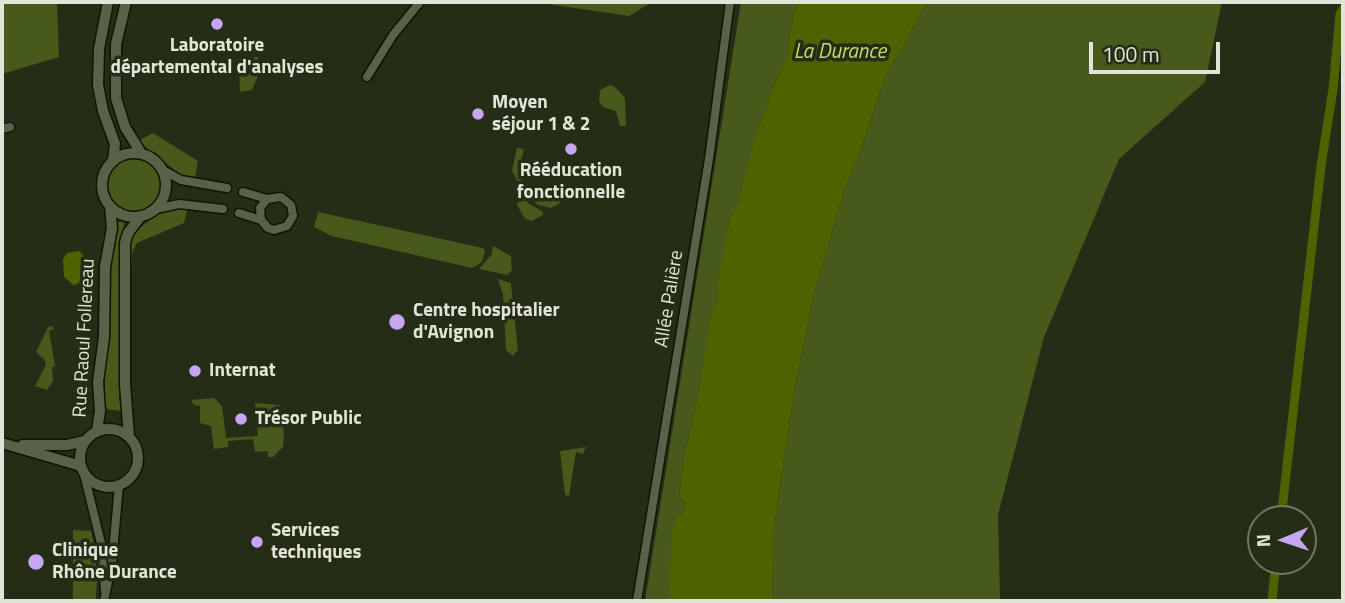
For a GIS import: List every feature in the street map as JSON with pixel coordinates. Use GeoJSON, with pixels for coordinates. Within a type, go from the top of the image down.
{"type":"FeatureCollection","features":[{"type":"Feature","properties":{"kind":"street"},"geometry":{"type":"LineString","coordinates":[[108,2],[99,49],[98,85],[103,111],[115,144],[113,161]]}},
{"type":"Feature","properties":{"kind":"street"},"geometry":{"type":"LineString","coordinates":[[126,2],[116,44],[116,98],[125,128],[141,153]]}},
{"type":"Feature","properties":{"kind":"street"},"geometry":{"type":"LineString","coordinates":[[367,77],[393,35],[421,2]]}},
{"type":"Feature","properties":{"kind":"street","name":"Allée Palière"},"geometry":{"type":"LineString","coordinates":[[637,601],[709,159],[730,2]]}},
{"type":"Feature","properties":{"kind":"street"},"geometry":{"type":"LineString","coordinates":[[223,209],[179,204],[156,209],[141,216],[124,215],[110,206],[102,186],[105,171],[113,161],[127,154],[141,153],[154,159],[163,170],[181,180],[227,188]]}},
{"type":"Feature","properties":{"kind":"street"},"geometry":{"type":"LineString","coordinates":[[156,209],[167,187],[163,170]]}},
{"type":"Feature","properties":{"kind":"street"},"geometry":{"type":"LineString","coordinates":[[243,192],[267,199]]}},
{"type":"Feature","properties":{"kind":"street"},"geometry":{"type":"LineString","coordinates":[[239,213],[261,220],[268,228],[281,229],[287,226],[293,216],[291,205],[287,200],[276,196],[267,199],[260,208],[261,220]]}},
{"type":"Feature","properties":{"kind":"street","name":"Rue Raoul Follereau"},"geometry":{"type":"LineString","coordinates":[[97,431],[100,419],[98,382],[104,337],[105,267],[112,228],[110,206]]}},
{"type":"Feature","properties":{"kind":"street","name":"Rue Raoul Follereau"},"geometry":{"type":"LineString","coordinates":[[129,438],[125,384],[125,243],[128,233],[141,216]]}},
{"type":"Feature","properties":{"kind":"street"},"geometry":{"type":"LineString","coordinates":[[118,430],[129,438],[136,449],[137,463],[131,476],[119,485],[103,486],[90,480],[83,470],[4,443],[56,446],[85,441],[97,431],[118,430]]}},
{"type":"Feature","properties":{"kind":"street"},"geometry":{"type":"LineString","coordinates":[[85,441],[80,457],[101,544],[105,591]]}},
{"type":"Feature","properties":{"kind":"street"},"geometry":{"type":"LineString","coordinates":[[104,601],[114,552],[119,485]]}},
{"type":"Feature","properties":{"kind":"shaded area"},"geometry":{"type":"Polygon","coordinates":[[[2,2],[57,2],[59,57],[2,74],[2,2]]]}},
{"type":"Feature","properties":{"kind":"shaded area"},"geometry":{"type":"Polygon","coordinates":[[[534,2],[652,2],[629,16],[534,2]]]}},
{"type":"Feature","properties":{"kind":"shaded area"},"geometry":{"type":"Polygon","coordinates":[[[741,2],[797,2],[788,55],[759,127],[738,204],[730,219],[717,289],[718,302],[683,463],[679,497],[685,502],[676,601],[645,601],[741,2]]]}},
{"type":"Feature","properties":{"kind":"shaded area"},"geometry":{"type":"Polygon","coordinates":[[[927,2],[1222,2],[1205,82],[1119,159],[1044,337],[998,515],[1000,601],[772,601],[774,527],[794,392],[814,293],[846,185],[883,82],[927,2]]]}},
{"type":"Feature","properties":{"kind":"shaded area"},"geometry":{"type":"Polygon","coordinates":[[[258,57],[259,73],[252,90],[240,92],[239,68],[248,67],[247,59],[258,57]]]}},
{"type":"Feature","properties":{"kind":"shaded area"},"geometry":{"type":"Polygon","coordinates":[[[610,85],[625,98],[626,126],[620,126],[616,111],[603,107],[599,101],[600,90],[610,85]]]}},
{"type":"Feature","properties":{"kind":"shaded area"},"geometry":{"type":"Polygon","coordinates":[[[153,133],[198,161],[195,177],[181,175],[138,141],[153,133]]]}},
{"type":"Feature","properties":{"kind":"shaded area"},"geometry":{"type":"Polygon","coordinates":[[[517,148],[524,149],[518,174],[526,188],[558,195],[560,203],[551,208],[538,205],[525,194],[512,171],[517,148]]]}},
{"type":"Feature","properties":{"kind":"shaded area"},"geometry":{"type":"Polygon","coordinates":[[[134,159],[153,167],[161,186],[153,205],[134,213],[115,205],[107,186],[115,167],[134,159]]]}},
{"type":"Feature","properties":{"kind":"shaded area"},"geometry":{"type":"Polygon","coordinates":[[[520,194],[529,204],[542,211],[543,215],[532,221],[525,219],[517,205],[520,194]]]}},
{"type":"Feature","properties":{"kind":"shaded area"},"geometry":{"type":"Polygon","coordinates":[[[187,210],[184,223],[137,243],[132,253],[131,268],[129,247],[135,231],[157,215],[187,210]]]}},
{"type":"Feature","properties":{"kind":"shaded area"},"geometry":{"type":"Polygon","coordinates":[[[318,212],[483,248],[485,250],[482,262],[472,268],[332,236],[314,227],[318,212]]]}},
{"type":"Feature","properties":{"kind":"shaded area"},"geometry":{"type":"Polygon","coordinates":[[[123,220],[119,251],[121,411],[105,409],[105,373],[111,319],[110,270],[118,223],[123,220]]]}},
{"type":"Feature","properties":{"kind":"shaded area"},"geometry":{"type":"Polygon","coordinates":[[[493,246],[511,256],[512,270],[507,275],[479,269],[492,254],[493,246]]]}},
{"type":"Feature","properties":{"kind":"shaded area"},"geometry":{"type":"Polygon","coordinates":[[[498,279],[511,283],[518,350],[513,356],[506,350],[503,294],[498,279]]]}},
{"type":"Feature","properties":{"kind":"shaded area"},"geometry":{"type":"Polygon","coordinates":[[[53,326],[54,329],[49,331],[55,366],[52,367],[53,381],[47,390],[35,386],[46,365],[36,352],[48,327],[53,326]]]}},
{"type":"Feature","properties":{"kind":"shaded area"},"geometry":{"type":"Polygon","coordinates":[[[214,398],[222,406],[226,438],[258,436],[255,403],[280,405],[283,447],[273,457],[268,457],[268,451],[255,452],[253,439],[228,441],[228,447],[214,449],[211,426],[200,423],[200,406],[194,405],[191,400],[214,398]]]}},
{"type":"Feature","properties":{"kind":"shaded area"},"geometry":{"type":"Polygon","coordinates":[[[586,447],[583,454],[576,452],[569,496],[565,495],[560,451],[586,447]]]}},
{"type":"Feature","properties":{"kind":"shaded area"},"geometry":{"type":"Polygon","coordinates":[[[73,530],[91,531],[97,579],[96,598],[91,601],[73,601],[73,530]]]}},
{"type":"Feature","properties":{"kind":"water","name":"La Durance"},"geometry":{"type":"Polygon","coordinates":[[[797,2],[927,2],[883,82],[846,185],[814,293],[794,392],[774,527],[772,601],[676,601],[669,593],[672,535],[676,518],[684,513],[685,502],[679,497],[683,463],[713,307],[718,302],[717,289],[722,258],[730,219],[738,204],[754,141],[788,55],[797,2]]]}},
{"type":"Feature","properties":{"kind":"water"},"geometry":{"type":"Polygon","coordinates":[[[79,251],[84,256],[83,278],[73,285],[64,277],[63,259],[67,253],[79,251]]]}},
{"type":"Feature","properties":{"kind":"waterway"},"geometry":{"type":"LineString","coordinates":[[1283,505],[1321,166],[1333,89],[1340,14],[1343,9]]}},
{"type":"Feature","properties":{"kind":"waterway"},"geometry":{"type":"LineString","coordinates":[[1272,601],[1275,575]]}},
{"type":"Feature","properties":{"kind":"place","name":"Laboratoire départemental d'analyses"},"geometry":{"type":"Point","coordinates":[217,24]}},
{"type":"Feature","properties":{"kind":"place","name":"Moyen séjour 1 & 2"},"geometry":{"type":"Point","coordinates":[478,114]}},
{"type":"Feature","properties":{"kind":"place","name":"Rééducation fonctionnelle"},"geometry":{"type":"Point","coordinates":[571,149]}},
{"type":"Feature","properties":{"kind":"place","name":"Centre hospitalier d'Avignon"},"geometry":{"type":"Point","coordinates":[397,322]}},
{"type":"Feature","properties":{"kind":"place","name":"Internat"},"geometry":{"type":"Point","coordinates":[195,371]}},
{"type":"Feature","properties":{"kind":"place","name":"Trésor Public"},"geometry":{"type":"Point","coordinates":[241,419]}},
{"type":"Feature","properties":{"kind":"place","name":"Services techniques"},"geometry":{"type":"Point","coordinates":[257,542]}},
{"type":"Feature","properties":{"kind":"place","name":"Clinique Rhône Durance"},"geometry":{"type":"Point","coordinates":[36,562]}}]}
